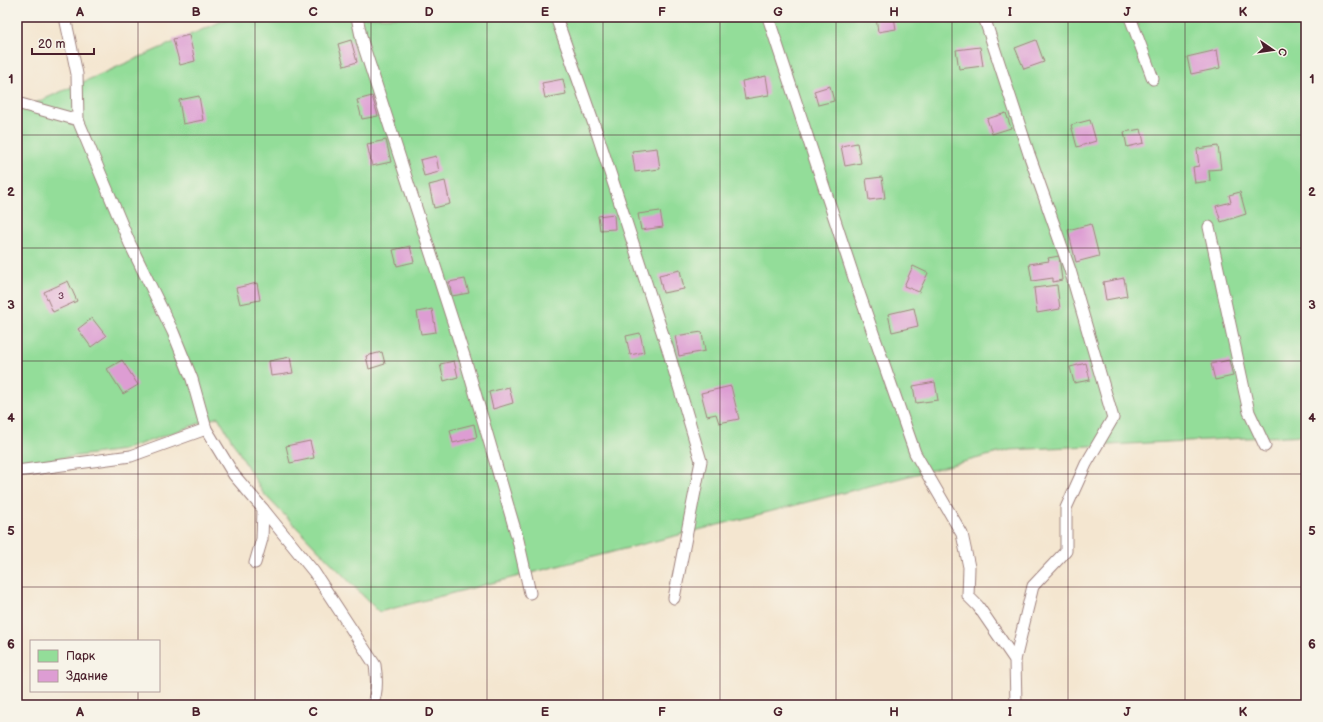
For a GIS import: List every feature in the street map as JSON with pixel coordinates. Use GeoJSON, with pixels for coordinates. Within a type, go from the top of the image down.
{"type":"FeatureCollection","features":[{"type":"Feature","properties":{"kind":"lane"},"geometry":{"type":"LineString","coordinates":[[357,17],[362,41],[466,362],[518,540],[530,593]]}},
{"type":"Feature","properties":{"kind":"lane"},"geometry":{"type":"LineString","coordinates":[[556,17],[598,136],[666,343],[701,461],[674,598]]}},
{"type":"Feature","properties":{"kind":"lane"},"geometry":{"type":"LineString","coordinates":[[768,17],[857,287],[915,453],[962,534],[969,567],[968,596],[978,606],[1015,660]]}},
{"type":"Feature","properties":{"kind":"lane"},"geometry":{"type":"LineString","coordinates":[[984,17],[1028,154],[1070,270],[1113,418],[1086,464],[1066,508],[1066,551],[1033,586],[1015,660],[1016,705]]}},
{"type":"Feature","properties":{"kind":"lane"},"geometry":{"type":"LineString","coordinates":[[1130,17],[1153,79]]}},
{"type":"Feature","properties":{"kind":"lane"},"geometry":{"type":"LineString","coordinates":[[65,19],[77,74],[78,120],[130,244],[173,332],[192,379],[206,429],[234,475],[314,572],[376,665],[377,678],[375,698],[372,705]]}},
{"type":"Feature","properties":{"kind":"lane"},"geometry":{"type":"LineString","coordinates":[[17,103],[78,120]]}},
{"type":"Feature","properties":{"kind":"lane"},"geometry":{"type":"LineString","coordinates":[[1209,227],[1249,412],[1266,446]]}},
{"type":"Feature","properties":{"kind":"lane"},"geometry":{"type":"LineString","coordinates":[[17,471],[131,456],[206,429]]}},
{"type":"Feature","properties":{"kind":"lane"},"geometry":{"type":"LineString","coordinates":[[255,563],[262,539],[263,509]]}},
{"type":"Feature","properties":{"kind":"green space"},"geometry":{"type":"Polygon","coordinates":[[[231,17],[1306,17],[1306,435],[1010,450],[379,612],[263,493],[218,417],[123,450],[17,464],[17,111],[231,17]]]}},
{"type":"Feature","properties":{"kind":"building"},"geometry":{"type":"Polygon","coordinates":[[[876,17],[894,17],[896,29],[878,32],[876,17]]]}},
{"type":"Feature","properties":{"kind":"building"},"geometry":{"type":"Polygon","coordinates":[[[189,35],[195,61],[180,65],[173,39],[189,35]]]}},
{"type":"Feature","properties":{"kind":"building"},"geometry":{"type":"Polygon","coordinates":[[[351,40],[357,62],[344,66],[338,44],[351,40]]]}},
{"type":"Feature","properties":{"kind":"building"},"geometry":{"type":"Polygon","coordinates":[[[1036,40],[1044,62],[1024,69],[1015,48],[1036,40]]]}},
{"type":"Feature","properties":{"kind":"building"},"geometry":{"type":"Polygon","coordinates":[[[980,47],[983,66],[959,69],[956,50],[980,47]]]}},
{"type":"Feature","properties":{"kind":"building"},"geometry":{"type":"Polygon","coordinates":[[[1217,50],[1220,68],[1191,74],[1187,57],[1217,50]]]}},
{"type":"Feature","properties":{"kind":"building"},"geometry":{"type":"Polygon","coordinates":[[[766,76],[769,95],[745,99],[742,81],[766,76]]]}},
{"type":"Feature","properties":{"kind":"building"},"geometry":{"type":"Polygon","coordinates":[[[563,79],[566,94],[545,98],[542,83],[563,79]]]}},
{"type":"Feature","properties":{"kind":"building"},"geometry":{"type":"Polygon","coordinates":[[[830,86],[834,101],[818,105],[814,91],[830,86]]]}},
{"type":"Feature","properties":{"kind":"building"},"geometry":{"type":"Polygon","coordinates":[[[199,96],[203,120],[183,124],[179,100],[199,96]]]}},
{"type":"Feature","properties":{"kind":"building"},"geometry":{"type":"Polygon","coordinates":[[[372,96],[378,116],[362,119],[357,100],[372,96]]]}},
{"type":"Feature","properties":{"kind":"building"},"geometry":{"type":"Polygon","coordinates":[[[1006,113],[1011,128],[992,134],[987,119],[1006,113]]]}},
{"type":"Feature","properties":{"kind":"building"},"geometry":{"type":"Polygon","coordinates":[[[1090,120],[1096,141],[1077,147],[1071,125],[1090,120]]]}},
{"type":"Feature","properties":{"kind":"building"},"geometry":{"type":"Polygon","coordinates":[[[1141,129],[1144,143],[1127,147],[1124,132],[1141,129]]]}},
{"type":"Feature","properties":{"kind":"building"},"geometry":{"type":"Polygon","coordinates":[[[386,140],[391,162],[372,166],[367,144],[386,140]]]}},
{"type":"Feature","properties":{"kind":"building"},"geometry":{"type":"Polygon","coordinates":[[[857,143],[861,163],[845,166],[841,146],[857,143]]]}},
{"type":"Feature","properties":{"kind":"building"},"geometry":{"type":"Polygon","coordinates":[[[1218,146],[1221,169],[1209,170],[1210,181],[1195,183],[1193,167],[1199,166],[1197,149],[1218,146]]]}},
{"type":"Feature","properties":{"kind":"building"},"geometry":{"type":"Polygon","coordinates":[[[657,148],[660,169],[635,172],[632,151],[657,148]]]}},
{"type":"Feature","properties":{"kind":"building"},"geometry":{"type":"Polygon","coordinates":[[[436,156],[439,172],[424,176],[420,160],[436,156]]]}},
{"type":"Feature","properties":{"kind":"building"},"geometry":{"type":"Polygon","coordinates":[[[882,177],[885,198],[869,200],[866,179],[882,177]]]}},
{"type":"Feature","properties":{"kind":"building"},"geometry":{"type":"Polygon","coordinates":[[[445,181],[450,204],[434,208],[429,185],[445,181]]]}},
{"type":"Feature","properties":{"kind":"building"},"geometry":{"type":"Polygon","coordinates":[[[1240,192],[1246,214],[1221,222],[1216,206],[1231,202],[1229,195],[1240,192]]]}},
{"type":"Feature","properties":{"kind":"building"},"geometry":{"type":"Polygon","coordinates":[[[660,211],[663,227],[641,230],[638,214],[660,211]]]}},
{"type":"Feature","properties":{"kind":"building"},"geometry":{"type":"Polygon","coordinates":[[[614,214],[615,229],[600,230],[598,216],[614,214]]]}},
{"type":"Feature","properties":{"kind":"building"},"geometry":{"type":"Polygon","coordinates":[[[1091,224],[1099,256],[1076,262],[1068,230],[1091,224]]]}},
{"type":"Feature","properties":{"kind":"building"},"geometry":{"type":"Polygon","coordinates":[[[410,246],[414,262],[397,266],[393,250],[410,246]]]}},
{"type":"Feature","properties":{"kind":"building"},"geometry":{"type":"Polygon","coordinates":[[[1059,256],[1062,280],[1053,282],[1053,278],[1032,281],[1029,264],[1049,261],[1048,258],[1059,256]]]}},
{"type":"Feature","properties":{"kind":"building"},"geometry":{"type":"Polygon","coordinates":[[[913,266],[928,273],[919,292],[904,286],[913,266]]]}},
{"type":"Feature","properties":{"kind":"building"},"geometry":{"type":"Polygon","coordinates":[[[680,270],[684,289],[663,293],[659,275],[680,270]]]}},
{"type":"Feature","properties":{"kind":"building"},"geometry":{"type":"Polygon","coordinates":[[[1124,278],[1127,296],[1106,300],[1103,282],[1124,278]]]}},
{"type":"Feature","properties":{"kind":"building"},"geometry":{"type":"Polygon","coordinates":[[[465,279],[469,293],[452,296],[449,282],[465,279]]]}},
{"type":"Feature","properties":{"kind":"building"},"geometry":{"type":"Polygon","coordinates":[[[68,281],[77,301],[53,312],[44,292],[68,281]]]}},
{"type":"Feature","properties":{"kind":"building"},"geometry":{"type":"Polygon","coordinates":[[[257,283],[260,300],[240,304],[236,288],[257,283]]]}},
{"type":"Feature","properties":{"kind":"building"},"geometry":{"type":"Polygon","coordinates":[[[1057,285],[1060,309],[1037,313],[1034,288],[1057,285]]]}},
{"type":"Feature","properties":{"kind":"building"},"geometry":{"type":"Polygon","coordinates":[[[914,308],[918,326],[892,332],[888,314],[914,308]]]}},
{"type":"Feature","properties":{"kind":"building"},"geometry":{"type":"Polygon","coordinates":[[[432,309],[436,332],[421,334],[417,312],[432,309]]]}},
{"type":"Feature","properties":{"kind":"building"},"geometry":{"type":"Polygon","coordinates":[[[92,318],[106,336],[91,347],[78,329],[92,318]]]}},
{"type":"Feature","properties":{"kind":"building"},"geometry":{"type":"Polygon","coordinates":[[[702,332],[705,351],[679,356],[675,336],[702,332]]]}},
{"type":"Feature","properties":{"kind":"building"},"geometry":{"type":"Polygon","coordinates":[[[640,333],[644,352],[630,355],[626,336],[640,333]]]}},
{"type":"Feature","properties":{"kind":"building"},"geometry":{"type":"Polygon","coordinates":[[[382,352],[385,364],[369,369],[366,356],[382,352]]]}},
{"type":"Feature","properties":{"kind":"building"},"geometry":{"type":"Polygon","coordinates":[[[290,357],[293,373],[271,376],[269,361],[290,357]]]}},
{"type":"Feature","properties":{"kind":"building"},"geometry":{"type":"Polygon","coordinates":[[[122,360],[138,385],[123,394],[107,369],[122,360]]]}},
{"type":"Feature","properties":{"kind":"building"},"geometry":{"type":"Polygon","coordinates":[[[1229,360],[1233,376],[1215,380],[1211,364],[1229,360]]]}},
{"type":"Feature","properties":{"kind":"building"},"geometry":{"type":"Polygon","coordinates":[[[454,361],[458,377],[444,381],[440,364],[454,361]]]}},
{"type":"Feature","properties":{"kind":"building"},"geometry":{"type":"Polygon","coordinates":[[[1086,363],[1090,380],[1074,383],[1070,367],[1086,363]]]}},
{"type":"Feature","properties":{"kind":"building"},"geometry":{"type":"Polygon","coordinates":[[[935,382],[938,400],[916,403],[913,386],[935,382]]]}},
{"type":"Feature","properties":{"kind":"building"},"geometry":{"type":"Polygon","coordinates":[[[731,386],[739,419],[719,423],[716,414],[707,416],[701,393],[731,386]]]}},
{"type":"Feature","properties":{"kind":"building"},"geometry":{"type":"Polygon","coordinates":[[[509,387],[513,403],[493,409],[489,392],[509,387]]]}},
{"type":"Feature","properties":{"kind":"building"},"geometry":{"type":"Polygon","coordinates":[[[474,424],[477,437],[453,443],[450,430],[474,424]]]}},
{"type":"Feature","properties":{"kind":"building"},"geometry":{"type":"Polygon","coordinates":[[[310,441],[314,458],[290,463],[286,446],[310,441]]]}}]}
